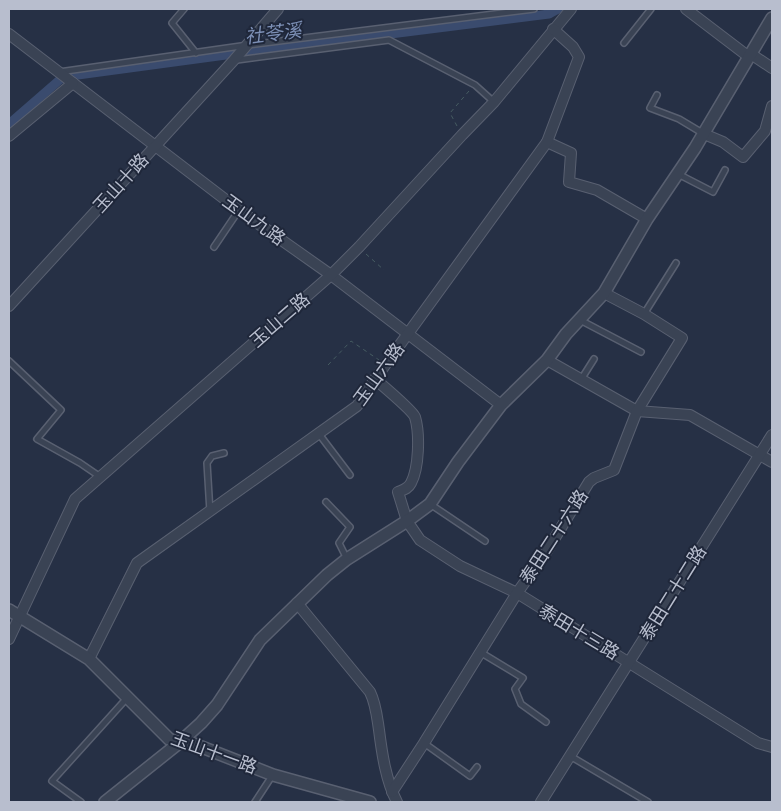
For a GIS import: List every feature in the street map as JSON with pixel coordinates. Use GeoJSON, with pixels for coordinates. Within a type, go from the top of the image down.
{"type":"FeatureCollection","features":[{"type":"Feature","properties":{"kind":"street"},"geometry":{"type":"LineString","coordinates":[[248,45],[278,9]]}},
{"type":"Feature","properties":{"kind":"street","name":"玉山二路"},"geometry":{"type":"LineString","coordinates":[[9,639],[75,499],[99,476],[331,275],[494,102],[571,9]]}},
{"type":"Feature","properties":{"kind":"street"},"geometry":{"type":"LineString","coordinates":[[686,9],[750,56],[772,68]]}},
{"type":"Feature","properties":{"kind":"street"},"geometry":{"type":"LineString","coordinates":[[105,802],[179,743],[200,723],[217,705],[260,640],[346,558],[407,521],[430,504],[458,462],[501,405],[547,360],[579,319],[604,293],[646,219],[704,134],[772,18]]}},
{"type":"Feature","properties":{"kind":"street","name":"玉山六路"},"geometry":{"type":"LineString","coordinates":[[89,659],[137,563],[358,406],[375,379],[547,142],[579,57],[577,51],[553,29]]}},
{"type":"Feature","properties":{"kind":"street","name":"玉山九路"},"geometry":{"type":"LineString","coordinates":[[9,34],[239,210],[331,275],[501,405]]}},
{"type":"Feature","properties":{"kind":"street","name":"玉山十路"},"geometry":{"type":"LineString","coordinates":[[9,306],[248,45]]}},
{"type":"Feature","properties":{"kind":"street"},"geometry":{"type":"LineString","coordinates":[[9,136],[73,83]]}},
{"type":"Feature","properties":{"kind":"street"},"geometry":{"type":"LineString","coordinates":[[704,134],[723,142],[743,157],[765,131],[772,106]]}},
{"type":"Feature","properties":{"kind":"street"},"geometry":{"type":"LineString","coordinates":[[547,142],[572,152],[569,182],[597,190],[646,219]]}},
{"type":"Feature","properties":{"kind":"street","name":"泰田二十六路"},"geometry":{"type":"LineString","coordinates":[[392,792],[589,482],[614,470],[637,410],[682,338],[644,314],[604,293]]}},
{"type":"Feature","properties":{"kind":"street"},"geometry":{"type":"LineString","coordinates":[[547,360],[637,410],[690,415],[772,462]]}},
{"type":"Feature","properties":{"kind":"street","name":"泰田十三路"},"geometry":{"type":"LineString","coordinates":[[375,379],[414,416],[418,444],[416,466],[411,483],[406,489],[398,492],[407,521],[420,540],[460,566],[517,593],[758,743],[772,747]]}},
{"type":"Feature","properties":{"kind":"street","name":"泰田二十二路"},"geometry":{"type":"LineString","coordinates":[[542,802],[772,435]]}},
{"type":"Feature","properties":{"kind":"street"},"geometry":{"type":"LineString","coordinates":[[297,603],[370,692],[375,701],[382,748],[392,792],[397,802]]}},
{"type":"Feature","properties":{"kind":"street","name":"玉山十一路"},"geometry":{"type":"LineString","coordinates":[[9,610],[89,659],[169,739],[179,743],[194,744],[273,775],[370,802]]}},
{"type":"Feature","properties":{"kind":"lane"},"geometry":{"type":"LineString","coordinates":[[184,9],[172,22],[196,53]]}},
{"type":"Feature","properties":{"kind":"lane"},"geometry":{"type":"LineString","coordinates":[[61,74],[248,45],[534,9]]}},
{"type":"Feature","properties":{"kind":"lane"},"geometry":{"type":"LineString","coordinates":[[624,43],[650,9]]}},
{"type":"Feature","properties":{"kind":"lane"},"geometry":{"type":"LineString","coordinates":[[234,60],[389,40],[475,85],[494,102]]}},
{"type":"Feature","properties":{"kind":"lane"},"geometry":{"type":"LineString","coordinates":[[657,96],[650,108],[679,119],[704,134]]}},
{"type":"Feature","properties":{"kind":"lane"},"geometry":{"type":"LineString","coordinates":[[678,174],[713,192],[725,170]]}},
{"type":"Feature","properties":{"kind":"lane"},"geometry":{"type":"LineString","coordinates":[[214,247],[239,210]]}},
{"type":"Feature","properties":{"kind":"lane"},"geometry":{"type":"LineString","coordinates":[[644,314],[676,263]]}},
{"type":"Feature","properties":{"kind":"lane"},"geometry":{"type":"LineString","coordinates":[[579,319],[641,352]]}},
{"type":"Feature","properties":{"kind":"lane"},"geometry":{"type":"LineString","coordinates":[[582,378],[594,359]]}},
{"type":"Feature","properties":{"kind":"lane"},"geometry":{"type":"LineString","coordinates":[[9,360],[61,410],[38,438],[99,476]]}},
{"type":"Feature","properties":{"kind":"lane"},"geometry":{"type":"LineString","coordinates":[[319,434],[350,475]]}},
{"type":"Feature","properties":{"kind":"lane"},"geometry":{"type":"LineString","coordinates":[[210,512],[208,463],[212,456],[224,453]]}},
{"type":"Feature","properties":{"kind":"lane"},"geometry":{"type":"LineString","coordinates":[[326,502],[350,528],[339,543],[346,558]]}},
{"type":"Feature","properties":{"kind":"lane"},"geometry":{"type":"LineString","coordinates":[[430,504],[486,541]]}},
{"type":"Feature","properties":{"kind":"lane"},"geometry":{"type":"LineString","coordinates":[[480,652],[523,678],[514,690],[521,704],[546,722]]}},
{"type":"Feature","properties":{"kind":"lane"},"geometry":{"type":"LineString","coordinates":[[81,802],[52,781],[127,697]]}},
{"type":"Feature","properties":{"kind":"lane"},"geometry":{"type":"LineString","coordinates":[[424,743],[470,776],[477,767]]}},
{"type":"Feature","properties":{"kind":"lane"},"geometry":{"type":"LineString","coordinates":[[570,756],[648,802]]}},
{"type":"Feature","properties":{"kind":"lane"},"geometry":{"type":"LineString","coordinates":[[255,802],[273,775]]}},
{"type":"Feature","properties":{"kind":"path"},"geometry":{"type":"LineString","coordinates":[[462,134],[450,113],[475,85]]}},
{"type":"Feature","properties":{"kind":"path"},"geometry":{"type":"LineString","coordinates":[[359,247],[384,270]]}},
{"type":"Feature","properties":{"kind":"path"},"geometry":{"type":"LineString","coordinates":[[328,365],[351,341],[386,366]]}},
{"type":"Feature","properties":{"kind":"waterway","name":"社苓溪"},"geometry":{"type":"LineString","coordinates":[[9,124],[63,77],[549,14],[558,9]]}}]}
